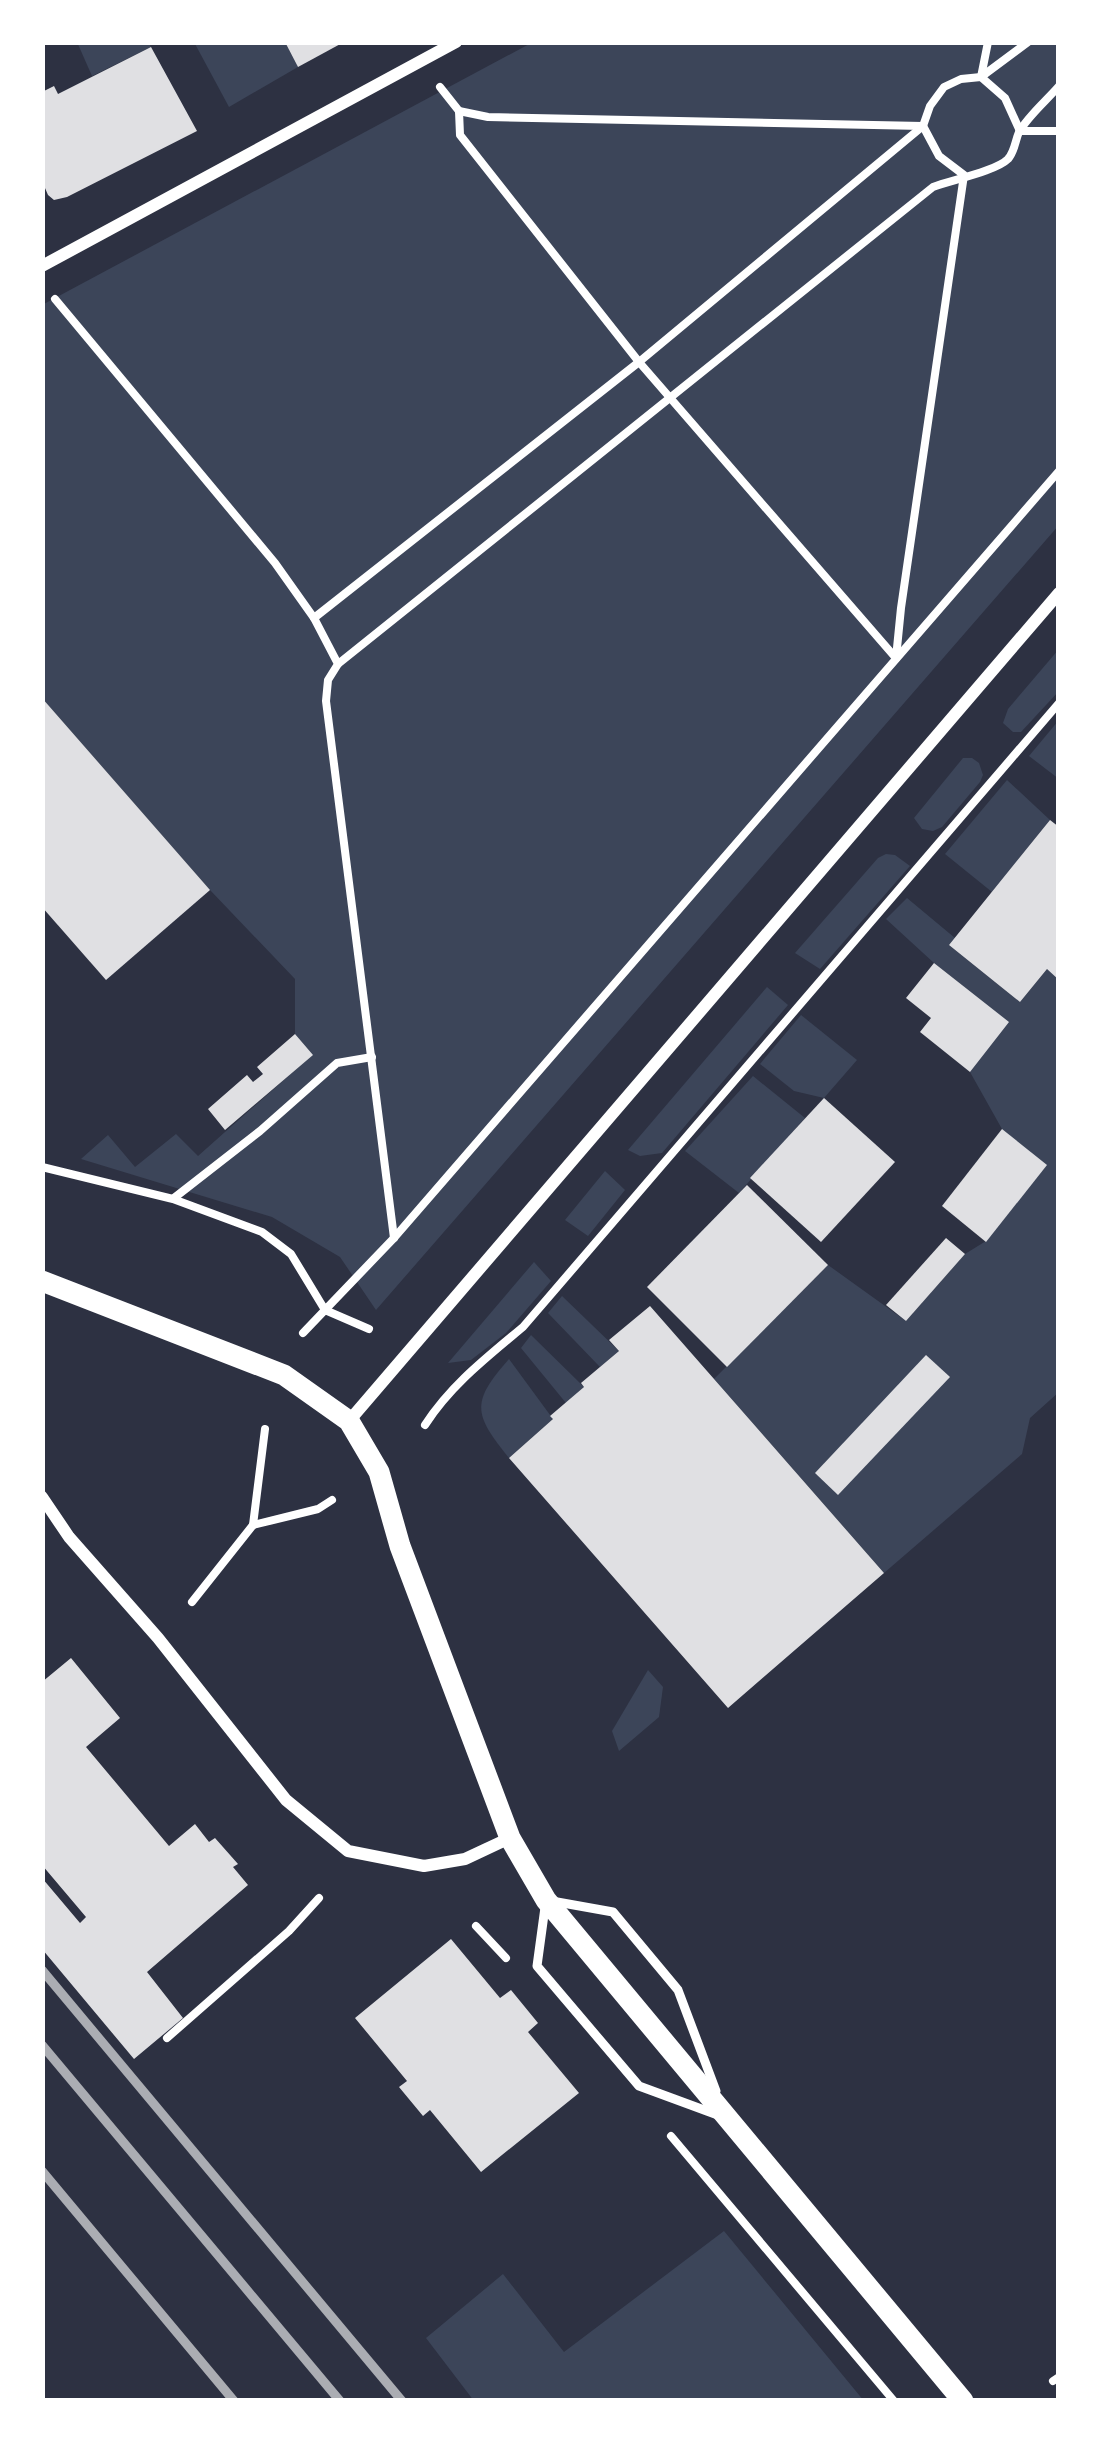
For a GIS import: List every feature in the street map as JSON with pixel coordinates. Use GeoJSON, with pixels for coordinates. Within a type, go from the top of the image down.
{"type":"FeatureCollection","features":[{"type":"Feature","properties":{"kind":"street"},"geometry":{"type":"LineString","coordinates":[[42,266],[456,42]]}},
{"type":"Feature","properties":{"kind":"street"},"geometry":{"type":"LineString","coordinates":[[349,1421],[1059,593]]}},
{"type":"Feature","properties":{"kind":"street"},"geometry":{"type":"LineString","coordinates":[[42,1281],[284,1375],[349,1421],[379,1472],[400,1546],[510,1838],[546,1900],[963,2401]]}},
{"type":"Feature","properties":{"kind":"street"},"geometry":{"type":"LineString","coordinates":[[42,1498],[286,1800],[348,1851],[424,1866],[465,1859],[510,1838]]}},
{"type":"Feature","properties":{"kind":"lane"},"geometry":{"type":"LineString","coordinates":[[546,1900],[613,1912],[678,1990],[722,2115],[638,2086],[537,1966],[546,1900]]}},
{"type":"Feature","properties":{"kind":"path"},"geometry":{"type":"LineString","coordinates":[[981,77],[988,42]]}},
{"type":"Feature","properties":{"kind":"path"},"geometry":{"type":"LineString","coordinates":[[314,618],[639,362],[923,126],[944,87],[981,77],[1028,42]]}},
{"type":"Feature","properties":{"kind":"path"},"geometry":{"type":"LineString","coordinates":[[420,62],[459,111],[460,135],[639,362],[896,659]]}},
{"type":"Feature","properties":{"kind":"path"},"geometry":{"type":"LineString","coordinates":[[981,77],[1005,98],[1019,131]]}},
{"type":"Feature","properties":{"kind":"path"},"geometry":{"type":"LineString","coordinates":[[394,1238],[326,701],[328,680],[338,664],[933,187],[1006,162],[1019,131],[1059,86]]}},
{"type":"Feature","properties":{"kind":"path"},"geometry":{"type":"LineString","coordinates":[[459,111],[488,117],[923,126]]}},
{"type":"Feature","properties":{"kind":"path"},"geometry":{"type":"LineString","coordinates":[[923,126],[939,156],[964,175]]}},
{"type":"Feature","properties":{"kind":"path"},"geometry":{"type":"LineString","coordinates":[[1019,131],[1059,131]]}},
{"type":"Feature","properties":{"kind":"path"},"geometry":{"type":"LineString","coordinates":[[896,659],[964,175]]}},
{"type":"Feature","properties":{"kind":"path"},"geometry":{"type":"LineString","coordinates":[[42,284],[275,563],[314,618],[338,664]]}},
{"type":"Feature","properties":{"kind":"path"},"geometry":{"type":"LineString","coordinates":[[303,1334],[394,1238],[1059,471]]}},
{"type":"Feature","properties":{"kind":"path"},"geometry":{"type":"LineString","coordinates":[[424,1426],[462,1378],[523,1327],[1059,703]]}},
{"type":"Feature","properties":{"kind":"path"},"geometry":{"type":"LineString","coordinates":[[173,1199],[337,1063],[372,1057]]}},
{"type":"Feature","properties":{"kind":"path"},"geometry":{"type":"LineString","coordinates":[[42,1167],[173,1199],[262,1232],[291,1254],[325,1310],[369,1329]]}},
{"type":"Feature","properties":{"kind":"path"},"geometry":{"type":"LineString","coordinates":[[431,1387],[443,1398]]}},
{"type":"Feature","properties":{"kind":"path"},"geometry":{"type":"LineString","coordinates":[[192,1602],[253,1525],[265,1429]]}},
{"type":"Feature","properties":{"kind":"path"},"geometry":{"type":"LineString","coordinates":[[253,1525],[318,1509],[332,1500]]}},
{"type":"Feature","properties":{"kind":"path"},"geometry":{"type":"LineString","coordinates":[[167,2038],[320,1898]]}},
{"type":"Feature","properties":{"kind":"path"},"geometry":{"type":"LineString","coordinates":[[476,1926],[508,1960]]}},
{"type":"Feature","properties":{"kind":"path"},"geometry":{"type":"LineString","coordinates":[[666,2132],[894,2401]]}},
{"type":"Feature","properties":{"kind":"shaded area"},"geometry":{"type":"Polygon","coordinates":[[[77,42],[148,42],[151,47],[92,76],[77,42]]]}},
{"type":"Feature","properties":{"kind":"shaded area"},"geometry":{"type":"Polygon","coordinates":[[[194,42],[285,42],[298,67],[229,107],[194,42]]]}},
{"type":"Feature","properties":{"kind":"shaded area"},"geometry":{"type":"Polygon","coordinates":[[[533,42],[1059,42],[1059,525],[376,1310],[340,1257],[272,1217],[81,1159],[108,1135],[135,1167],[176,1134],[198,1156],[312,1055],[295,1034],[295,979],[210,890],[42,698],[42,305],[533,42]]]}},
{"type":"Feature","properties":{"kind":"shaded area"},"geometry":{"type":"Polygon","coordinates":[[[1059,649],[1059,691],[1021,732],[1013,732],[1003,723],[1008,709],[1059,649]]]}},
{"type":"Feature","properties":{"kind":"shaded area"},"geometry":{"type":"Polygon","coordinates":[[[1059,720],[1059,779],[1029,756],[1059,720]]]}},
{"type":"Feature","properties":{"kind":"shaded area"},"geometry":{"type":"Polygon","coordinates":[[[963,758],[979,763],[980,782],[942,827],[922,829],[914,818],[963,758]]]}},
{"type":"Feature","properties":{"kind":"shaded area"},"geometry":{"type":"Polygon","coordinates":[[[1007,780],[1050,820],[992,892],[945,854],[1007,780]]]}},
{"type":"Feature","properties":{"kind":"shaded area"},"geometry":{"type":"Polygon","coordinates":[[[886,854],[910,866],[820,969],[795,953],[878,858],[886,854]]]}},
{"type":"Feature","properties":{"kind":"shaded area"},"geometry":{"type":"Polygon","coordinates":[[[907,898],[955,938],[949,945],[1020,1002],[1047,969],[1059,978],[1059,1392],[1030,1418],[1022,1454],[884,1573],[714,1379],[828,1265],[906,1321],[965,1254],[986,1241],[1002,1129],[970,1072],[1008,1022],[886,919],[907,898]]]}},
{"type":"Feature","properties":{"kind":"shaded area"},"geometry":{"type":"Polygon","coordinates":[[[767,987],[788,1005],[662,1153],[640,1156],[628,1150],[767,987]]]}},
{"type":"Feature","properties":{"kind":"shaded area"},"geometry":{"type":"Polygon","coordinates":[[[801,1015],[857,1060],[824,1098],[794,1091],[760,1064],[801,1015]]]}},
{"type":"Feature","properties":{"kind":"shaded area"},"geometry":{"type":"Polygon","coordinates":[[[753,1076],[805,1118],[739,1193],[685,1151],[753,1076]]]}},
{"type":"Feature","properties":{"kind":"shaded area"},"geometry":{"type":"Polygon","coordinates":[[[605,1171],[625,1190],[588,1236],[565,1220],[605,1171]]]}},
{"type":"Feature","properties":{"kind":"shaded area"},"geometry":{"type":"Polygon","coordinates":[[[534,1262],[551,1281],[506,1333],[471,1360],[448,1363],[534,1262]]]}},
{"type":"Feature","properties":{"kind":"shaded area"},"geometry":{"type":"Polygon","coordinates":[[[562,1296],[619,1351],[600,1367],[548,1313],[562,1296]]]}},
{"type":"Feature","properties":{"kind":"shaded area"},"geometry":{"type":"Polygon","coordinates":[[[531,1335],[584,1387],[566,1403],[521,1348],[531,1335]]]}},
{"type":"Feature","properties":{"kind":"shaded area"},"geometry":{"type":"Polygon","coordinates":[[[509,1359],[553,1419],[509,1458],[489,1430],[481,1408],[488,1387],[509,1359]]]}},
{"type":"Feature","properties":{"kind":"shaded area"},"geometry":{"type":"Polygon","coordinates":[[[648,1670],[663,1687],[659,1717],[619,1751],[612,1731],[648,1670]]]}},
{"type":"Feature","properties":{"kind":"shaded area"},"geometry":{"type":"Polygon","coordinates":[[[724,2231],[864,2401],[474,2401],[426,2338],[503,2274],[564,2352],[724,2231]]]}},
{"type":"Feature","properties":{"kind":"building"},"geometry":{"type":"Polygon","coordinates":[[[285,42],[344,42],[298,67],[285,42]]]}},
{"type":"Feature","properties":{"kind":"building"},"geometry":{"type":"Polygon","coordinates":[[[151,47],[197,131],[54,200],[42,181],[42,92],[54,86],[58,94],[151,47]]]}},
{"type":"Feature","properties":{"kind":"building"},"geometry":{"type":"Polygon","coordinates":[[[42,698],[210,890],[106,980],[42,907],[42,698]]]}},
{"type":"Feature","properties":{"kind":"building"},"geometry":{"type":"Polygon","coordinates":[[[1050,820],[1059,827],[1059,980],[1047,969],[1020,1002],[949,945],[1050,820]]]}},
{"type":"Feature","properties":{"kind":"building"},"geometry":{"type":"Polygon","coordinates":[[[934,963],[1009,1022],[970,1072],[920,1032],[931,1018],[906,998],[934,963]]]}},
{"type":"Feature","properties":{"kind":"building"},"geometry":{"type":"Polygon","coordinates":[[[295,1034],[313,1055],[225,1130],[208,1109],[247,1075],[253,1082],[263,1074],[257,1067],[295,1034]]]}},
{"type":"Feature","properties":{"kind":"building"},"geometry":{"type":"Polygon","coordinates":[[[824,1098],[895,1162],[821,1242],[750,1178],[824,1098]]]}},
{"type":"Feature","properties":{"kind":"building"},"geometry":{"type":"Polygon","coordinates":[[[1002,1129],[1047,1165],[986,1242],[942,1206],[1002,1129]]]}},
{"type":"Feature","properties":{"kind":"building"},"geometry":{"type":"Polygon","coordinates":[[[747,1185],[828,1265],[727,1367],[647,1287],[747,1185]]]}},
{"type":"Feature","properties":{"kind":"building"},"geometry":{"type":"Polygon","coordinates":[[[946,1238],[965,1254],[906,1321],[886,1305],[946,1238]]]}},
{"type":"Feature","properties":{"kind":"building"},"geometry":{"type":"Polygon","coordinates":[[[650,1306],[884,1573],[728,1708],[509,1458],[619,1351],[609,1340],[650,1306]]]}},
{"type":"Feature","properties":{"kind":"building"},"geometry":{"type":"Polygon","coordinates":[[[926,1355],[950,1377],[838,1495],[815,1473],[926,1355]]]}},
{"type":"Feature","properties":{"kind":"building"},"geometry":{"type":"Polygon","coordinates":[[[71,1658],[120,1718],[86,1747],[169,1846],[195,1824],[209,1842],[215,1838],[238,1864],[233,1867],[248,1885],[147,1972],[183,2018],[134,2059],[42,1949],[42,1878],[80,1923],[86,1917],[42,1865],[42,1682],[71,1658]]]}},
{"type":"Feature","properties":{"kind":"building"},"geometry":{"type":"Polygon","coordinates":[[[451,1939],[500,1998],[511,1990],[538,2023],[528,2032],[579,2093],[481,2172],[430,2110],[423,2116],[399,2087],[407,2081],[355,2018],[451,1939]]]}},
{"type":"Feature","properties":{"kind":"railway"},"geometry":{"type":"LineString","coordinates":[[42,1970],[402,2401]]}},
{"type":"Feature","properties":{"kind":"railway"},"geometry":{"type":"LineString","coordinates":[[42,2045],[340,2401]]}},
{"type":"Feature","properties":{"kind":"railway"},"geometry":{"type":"LineString","coordinates":[[42,2171],[234,2401]]}}]}
